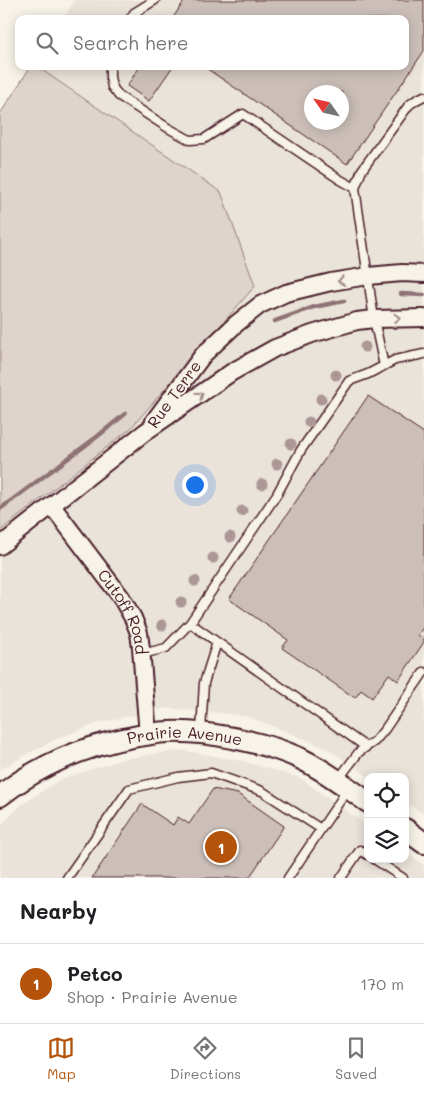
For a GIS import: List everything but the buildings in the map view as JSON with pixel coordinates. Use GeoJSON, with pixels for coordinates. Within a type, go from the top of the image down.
{"type":"FeatureCollection","features":[{"type":"Feature","properties":{"kind":"street","name":"Rue Terre"},"geometry":{"type":"LineString","coordinates":[[145,432],[203,355],[236,324],[260,305],[286,293],[331,282],[402,273],[424,274]]}},
{"type":"Feature","properties":{"kind":"street","name":"Rue Terre"},"geometry":{"type":"LineString","coordinates":[[145,432],[232,372],[275,348],[312,334],[356,321],[424,318]]}},
{"type":"Feature","properties":{"kind":"street"},"geometry":{"type":"LineString","coordinates":[[0,546],[145,432]]}},
{"type":"Feature","properties":{"kind":"street","name":"Cutoff Road"},"geometry":{"type":"LineString","coordinates":[[52,506],[121,597],[138,633],[142,654],[148,735]]}},
{"type":"Feature","properties":{"kind":"street","name":"Prairie Avenue"},"geometry":{"type":"LineString","coordinates":[[0,796],[44,767],[72,754],[115,740],[168,732],[200,733],[244,741],[297,757],[364,799]]}},
{"type":"Feature","properties":{"kind":"street"},"geometry":{"type":"LineString","coordinates":[[409,832],[424,843]]}},
{"type":"Feature","properties":{"kind":"lane"},"geometry":{"type":"LineString","coordinates":[[133,15],[155,0]]}},
{"type":"Feature","properties":{"kind":"lane"},"geometry":{"type":"LineString","coordinates":[[110,70],[112,86],[119,96],[190,140],[204,139],[243,114],[355,188]]}},
{"type":"Feature","properties":{"kind":"lane"},"geometry":{"type":"LineString","coordinates":[[384,366],[374,319],[355,188],[362,170],[409,105],[424,96]]}},
{"type":"Feature","properties":{"kind":"lane"},"geometry":{"type":"LineString","coordinates":[[142,654],[166,648],[190,623],[277,494],[301,450],[349,381],[396,360],[424,354]]}},
{"type":"Feature","properties":{"kind":"lane"},"geometry":{"type":"LineString","coordinates":[[190,623],[366,747]]}},
{"type":"Feature","properties":{"kind":"lane"},"geometry":{"type":"LineString","coordinates":[[200,733],[204,686],[217,642]]}},
{"type":"Feature","properties":{"kind":"lane"},"geometry":{"type":"LineString","coordinates":[[288,878],[321,830],[343,785],[353,758],[375,741],[385,729],[424,672]]}},
{"type":"Feature","properties":{"kind":"lane"},"geometry":{"type":"LineString","coordinates":[[67,878],[129,789],[178,777],[210,773],[262,790],[321,830]]}},
{"type":"Feature","properties":{"kind":"lane"},"geometry":{"type":"LineString","coordinates":[[345,877],[360,850],[364,852]]}},
{"type":"Feature","properties":{"kind":"lane"},"geometry":{"type":"LineString","coordinates":[[380,863],[403,878]]}},
{"type":"Feature","properties":{"kind":"shaded area"},"geometry":{"type":"Polygon","coordinates":[[[75,0],[424,0],[424,814],[409,805],[409,773],[364,774],[328,749],[290,733],[249,717],[211,712],[167,708],[99,723],[61,737],[0,770],[0,531],[130,429],[221,192],[42,70],[409,70],[409,15],[66,15],[75,0]]]}},
{"type":"Feature","properties":{"kind":"shaded area"},"geometry":{"type":"Polygon","coordinates":[[[28,70],[42,70],[221,192],[255,286],[130,429],[0,531],[0,114],[28,70]]]}},
{"type":"Feature","properties":{"kind":"shaded area"},"geometry":{"type":"Polygon","coordinates":[[[181,750],[243,761],[300,778],[364,823],[364,863],[409,863],[409,855],[424,865],[424,878],[0,878],[0,827],[21,805],[61,779],[123,759],[181,750]]]}},
{"type":"Feature","properties":{"kind":"waterway"},"geometry":{"type":"LineString","coordinates":[[401,294],[424,295]]}},
{"type":"Feature","properties":{"kind":"waterway"},"geometry":{"type":"LineString","coordinates":[[275,321],[314,307],[344,301]]}},
{"type":"Feature","properties":{"kind":"waterway"},"geometry":{"type":"LineString","coordinates":[[0,509],[125,414]]}},
{"type":"Feature","properties":{"kind":"place","name":"Petco"},"geometry":{"type":"Point","coordinates":[221,847]}}]}
